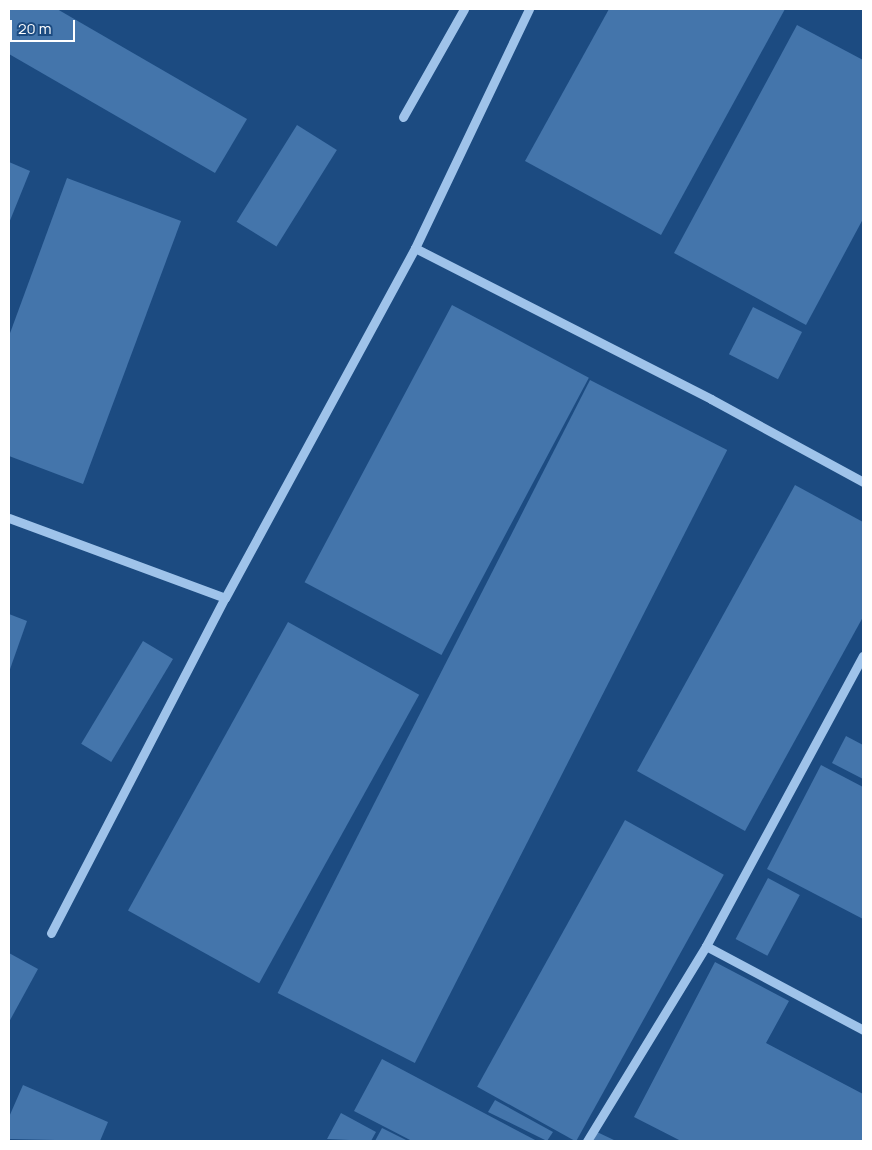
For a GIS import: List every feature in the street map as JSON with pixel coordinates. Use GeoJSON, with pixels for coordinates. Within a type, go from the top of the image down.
{"type":"FeatureCollection","features":[{"type":"Feature","properties":{"kind":"lane"},"geometry":{"type":"LineString","coordinates":[[403,117],[464,9]]}},
{"type":"Feature","properties":{"kind":"lane"},"geometry":{"type":"LineString","coordinates":[[51,933],[225,598],[415,248],[529,9]]}},
{"type":"Feature","properties":{"kind":"lane"},"geometry":{"type":"LineString","coordinates":[[415,248],[711,399],[863,482]]}},
{"type":"Feature","properties":{"kind":"lane"},"geometry":{"type":"LineString","coordinates":[[9,518],[225,598]]}},
{"type":"Feature","properties":{"kind":"lane"},"geometry":{"type":"LineString","coordinates":[[587,1141],[706,946],[863,656]]}},
{"type":"Feature","properties":{"kind":"lane"},"geometry":{"type":"LineString","coordinates":[[706,946],[863,1030]]}},
{"type":"Feature","properties":{"kind":"building"},"geometry":{"type":"Polygon","coordinates":[[[9,9],[57,9],[247,119],[215,173],[9,54],[9,9]]]}},
{"type":"Feature","properties":{"kind":"building"},"geometry":{"type":"Polygon","coordinates":[[[609,9],[785,9],[661,235],[525,161],[609,9]]]}},
{"type":"Feature","properties":{"kind":"building"},"geometry":{"type":"Polygon","coordinates":[[[797,25],[863,60],[863,219],[806,325],[674,253],[797,25]]]}},
{"type":"Feature","properties":{"kind":"building"},"geometry":{"type":"Polygon","coordinates":[[[297,125],[337,150],[276,247],[237,222],[297,125]]]}},
{"type":"Feature","properties":{"kind":"building"},"geometry":{"type":"Polygon","coordinates":[[[9,162],[30,171],[9,223],[9,162]]]}},
{"type":"Feature","properties":{"kind":"building"},"geometry":{"type":"Polygon","coordinates":[[[67,178],[181,221],[83,484],[9,456],[9,336],[67,178]]]}},
{"type":"Feature","properties":{"kind":"building"},"geometry":{"type":"Polygon","coordinates":[[[452,305],[589,378],[441,655],[305,582],[452,305]]]}},
{"type":"Feature","properties":{"kind":"building"},"geometry":{"type":"Polygon","coordinates":[[[753,307],[802,332],[778,379],[729,354],[753,307]]]}},
{"type":"Feature","properties":{"kind":"building"},"geometry":{"type":"Polygon","coordinates":[[[590,380],[727,450],[415,1063],[278,993],[590,380]]]}},
{"type":"Feature","properties":{"kind":"building"},"geometry":{"type":"Polygon","coordinates":[[[795,485],[863,522],[863,617],[745,831],[637,771],[795,485]]]}},
{"type":"Feature","properties":{"kind":"building"},"geometry":{"type":"Polygon","coordinates":[[[9,614],[27,621],[9,672],[9,614]]]}},
{"type":"Feature","properties":{"kind":"building"},"geometry":{"type":"Polygon","coordinates":[[[288,622],[419,695],[259,983],[128,911],[288,622]]]}},
{"type":"Feature","properties":{"kind":"building"},"geometry":{"type":"Polygon","coordinates":[[[143,641],[173,659],[111,762],[81,744],[143,641]]]}},
{"type":"Feature","properties":{"kind":"building"},"geometry":{"type":"Polygon","coordinates":[[[846,736],[863,745],[863,779],[832,763],[846,736]]]}},
{"type":"Feature","properties":{"kind":"building"},"geometry":{"type":"Polygon","coordinates":[[[821,765],[863,787],[863,919],[767,869],[821,765]]]}},
{"type":"Feature","properties":{"kind":"building"},"geometry":{"type":"Polygon","coordinates":[[[625,820],[724,875],[576,1141],[477,1087],[625,820]]]}},
{"type":"Feature","properties":{"kind":"building"},"geometry":{"type":"Polygon","coordinates":[[[768,878],[800,895],[767,956],[736,939],[768,878]]]}},
{"type":"Feature","properties":{"kind":"building"},"geometry":{"type":"Polygon","coordinates":[[[9,953],[38,969],[9,1022],[9,953]]]}},
{"type":"Feature","properties":{"kind":"building"},"geometry":{"type":"Polygon","coordinates":[[[715,962],[789,1001],[766,1043],[863,1094],[863,1141],[681,1141],[634,1117],[715,962]]]}},
{"type":"Feature","properties":{"kind":"building"},"geometry":{"type":"Polygon","coordinates":[[[382,1059],[537,1141],[412,1141],[354,1111],[382,1059]]]}},
{"type":"Feature","properties":{"kind":"building"},"geometry":{"type":"Polygon","coordinates":[[[23,1085],[108,1122],[100,1141],[9,1139],[9,1117],[23,1085]]]}},
{"type":"Feature","properties":{"kind":"building"},"geometry":{"type":"Polygon","coordinates":[[[495,1100],[553,1132],[547,1141],[488,1112],[495,1100]]]}},
{"type":"Feature","properties":{"kind":"building"},"geometry":{"type":"Polygon","coordinates":[[[341,1113],[376,1132],[371,1141],[327,1139],[341,1113]]]}},
{"type":"Feature","properties":{"kind":"building"},"geometry":{"type":"Polygon","coordinates":[[[382,1128],[408,1141],[375,1141],[382,1128]]]}},
{"type":"Feature","properties":{"kind":"building"},"geometry":{"type":"Polygon","coordinates":[[[597,1132],[616,1141],[593,1141],[597,1132]]]}}]}
